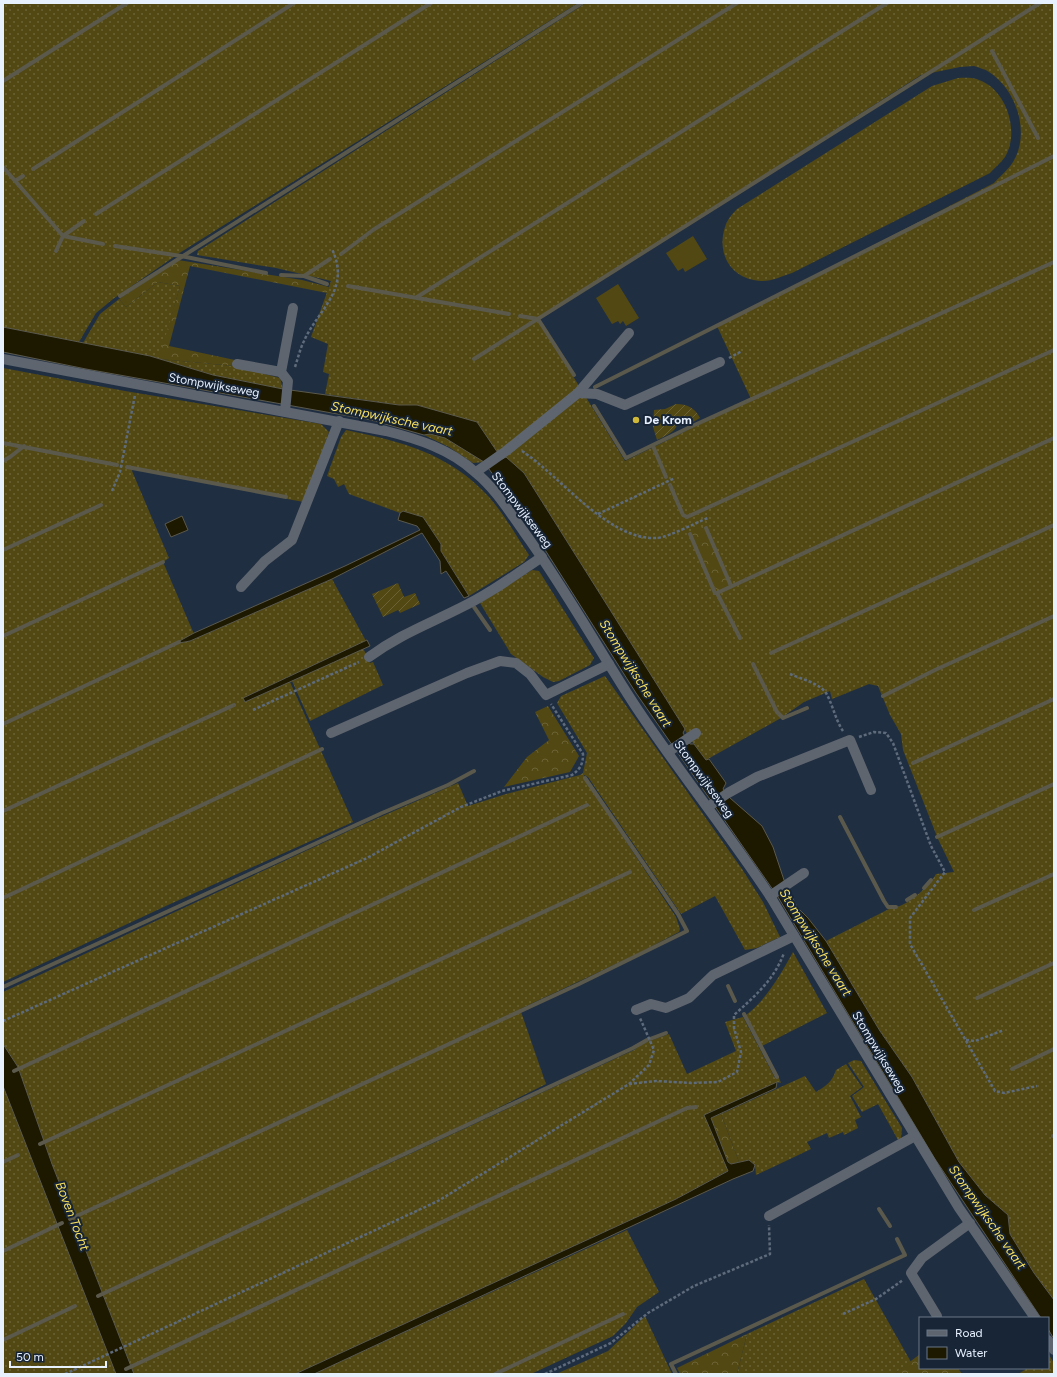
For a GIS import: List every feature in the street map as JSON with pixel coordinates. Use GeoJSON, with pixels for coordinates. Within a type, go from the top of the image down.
{"type":"FeatureCollection","features":[{"type":"Feature","properties":{"kind":"street"},"geometry":{"type":"LineString","coordinates":[[281,372],[293,308]]}},
{"type":"Feature","properties":{"kind":"street"},"geometry":{"type":"LineString","coordinates":[[476,472],[510,448],[578,393],[629,333]]}},
{"type":"Feature","properties":{"kind":"street","name":"Stompwijkseweg"},"geometry":{"type":"LineString","coordinates":[[3,359],[137,384],[285,409],[339,422],[386,431],[426,443],[454,457],[476,472],[502,500],[542,557],[634,704],[710,805],[772,895],[794,936],[915,1136],[970,1223],[1034,1317]]}},
{"type":"Feature","properties":{"kind":"street"},"geometry":{"type":"LineString","coordinates":[[578,393],[597,394],[625,405],[720,362]]}},
{"type":"Feature","properties":{"kind":"street"},"geometry":{"type":"LineString","coordinates":[[237,364],[281,372],[288,381],[285,409]]}},
{"type":"Feature","properties":{"kind":"street"},"geometry":{"type":"LineString","coordinates":[[241,587],[265,561],[292,540],[339,422]]}},
{"type":"Feature","properties":{"kind":"street"},"geometry":{"type":"LineString","coordinates":[[369,657],[413,629],[458,609],[486,594],[542,557]]}},
{"type":"Feature","properties":{"kind":"street"},"geometry":{"type":"LineString","coordinates":[[331,733],[467,673],[500,661],[516,663],[530,674],[546,695],[609,664]]}},
{"type":"Feature","properties":{"kind":"street"},"geometry":{"type":"LineString","coordinates":[[670,750],[693,735]]}},
{"type":"Feature","properties":{"kind":"street"},"geometry":{"type":"LineString","coordinates":[[710,805],[757,777],[850,740],[871,790]]}},
{"type":"Feature","properties":{"kind":"street"},"geometry":{"type":"LineString","coordinates":[[772,895],[804,873]]}},
{"type":"Feature","properties":{"kind":"street"},"geometry":{"type":"LineString","coordinates":[[636,1010],[650,1004],[666,1008],[689,998],[713,975],[794,936]]}},
{"type":"Feature","properties":{"kind":"street"},"geometry":{"type":"LineString","coordinates":[[769,1216],[915,1136]]}},
{"type":"Feature","properties":{"kind":"street"},"geometry":{"type":"LineString","coordinates":[[937,1316],[911,1273],[922,1258],[970,1223]]}},
{"type":"Feature","properties":{"kind":"path"},"geometry":{"type":"LineString","coordinates":[[288,381],[304,340],[330,300],[336,286],[338,272],[336,259],[332,250]]}},
{"type":"Feature","properties":{"kind":"path"},"geometry":{"type":"LineString","coordinates":[[720,362],[742,351]]}},
{"type":"Feature","properties":{"kind":"path"},"geometry":{"type":"LineString","coordinates":[[112,491],[120,472],[137,384]]}},
{"type":"Feature","properties":{"kind":"path"},"geometry":{"type":"LineString","coordinates":[[510,448],[536,460],[597,515],[634,536],[658,538],[708,518]]}},
{"type":"Feature","properties":{"kind":"path"},"geometry":{"type":"LineString","coordinates":[[597,515],[675,478]]}},
{"type":"Feature","properties":{"kind":"path"},"geometry":{"type":"LineString","coordinates":[[253,710],[369,657]]}},
{"type":"Feature","properties":{"kind":"path"},"geometry":{"type":"LineString","coordinates":[[790,674],[818,686],[826,693],[838,724],[850,740],[874,732],[886,733],[893,743],[931,846],[945,872],[910,918],[910,944],[995,1091],[1004,1093],[1037,1086]]}},
{"type":"Feature","properties":{"kind":"path"},"geometry":{"type":"LineString","coordinates":[[3,1021],[366,858],[461,807],[502,791],[572,775],[581,768],[583,754],[546,695]]}},
{"type":"Feature","properties":{"kind":"path"},"geometry":{"type":"LineString","coordinates":[[628,1084],[656,1081],[691,1084],[718,1082],[737,1072],[741,1052],[734,1028],[734,1015],[757,995],[778,969],[786,948],[794,936]]}},
{"type":"Feature","properties":{"kind":"path"},"geometry":{"type":"LineString","coordinates":[[64,1374],[126,1347],[438,1201],[628,1084],[649,1065],[654,1050],[636,1010]]}},
{"type":"Feature","properties":{"kind":"path"},"geometry":{"type":"LineString","coordinates":[[966,1040],[975,1041],[1004,1030]]}},
{"type":"Feature","properties":{"kind":"path"},"geometry":{"type":"LineString","coordinates":[[545,1374],[612,1343],[648,1313],[694,1286],[770,1254],[769,1216]]}},
{"type":"Feature","properties":{"kind":"path"},"geometry":{"type":"LineString","coordinates":[[843,1314],[876,1299],[911,1273]]}},
{"type":"Feature","properties":{"kind":"green space"},"geometry":{"type":"Polygon","coordinates":[[[3,3],[578,3],[181,252],[113,299],[96,313],[79,342],[3,327],[3,3]]]}},
{"type":"Feature","properties":{"kind":"green space"},"geometry":{"type":"Polygon","coordinates":[[[586,3],[1054,3],[1054,1300],[1034,1273],[1010,1234],[1008,1215],[985,1195],[959,1162],[912,1077],[880,1031],[826,941],[889,909],[895,908],[909,901],[928,885],[936,874],[954,872],[938,839],[903,750],[901,734],[890,715],[878,686],[869,684],[832,699],[830,691],[804,702],[781,718],[706,760],[698,751],[524,473],[417,405],[399,405],[325,394],[329,374],[323,372],[328,344],[311,337],[331,281],[276,268],[197,255],[198,251],[586,3]],[[974,66],[960,67],[921,75],[538,319],[625,461],[751,399],[717,326],[994,183],[1009,168],[1018,151],[1021,138],[1018,112],[1007,89],[999,80],[984,69],[974,66]]]}},
{"type":"Feature","properties":{"kind":"green space"},"geometry":{"type":"Polygon","coordinates":[[[958,78],[974,78],[989,85],[997,93],[1008,113],[1011,124],[1009,147],[1005,157],[990,173],[792,273],[770,280],[751,280],[735,271],[729,264],[723,247],[723,237],[727,222],[737,209],[932,86],[958,78]]]}},
{"type":"Feature","properties":{"kind":"green space"},"geometry":{"type":"Polygon","coordinates":[[[693,236],[707,259],[685,272],[683,268],[678,271],[666,253],[693,236]]]}},
{"type":"Feature","properties":{"kind":"green space"},"geometry":{"type":"Polygon","coordinates":[[[178,260],[302,280],[329,287],[327,293],[190,266],[169,346],[235,360],[234,366],[159,359],[180,286],[158,282],[126,307],[119,299],[178,260]]]}},
{"type":"Feature","properties":{"kind":"green space"},"geometry":{"type":"Polygon","coordinates":[[[158,282],[180,286],[160,359],[234,366],[280,378],[283,389],[213,375],[150,356],[83,343],[100,314],[119,299],[126,307],[158,282]]]}},
{"type":"Feature","properties":{"kind":"green space"},"geometry":{"type":"Polygon","coordinates":[[[618,284],[639,318],[626,326],[623,321],[620,324],[618,321],[612,324],[596,298],[618,284]]]}},
{"type":"Feature","properties":{"kind":"green space"},"geometry":{"type":"Polygon","coordinates":[[[3,368],[125,391],[321,424],[329,432],[304,502],[287,499],[287,496],[133,467],[132,471],[169,558],[163,562],[194,634],[145,658],[174,644],[190,641],[332,579],[366,641],[243,698],[245,702],[290,682],[353,822],[168,905],[3,982],[3,368]]]}},
{"type":"Feature","properties":{"kind":"green space"},"geometry":{"type":"Polygon","coordinates":[[[676,404],[690,407],[700,418],[686,426],[676,418],[677,426],[675,429],[657,440],[653,427],[654,410],[665,409],[676,404]]]}},
{"type":"Feature","properties":{"kind":"green space"},"geometry":{"type":"Polygon","coordinates":[[[346,430],[405,445],[441,460],[458,470],[474,482],[495,504],[529,555],[524,562],[469,596],[441,551],[440,544],[403,511],[400,513],[349,494],[344,484],[338,487],[334,479],[327,476],[341,437],[346,430]]]}},
{"type":"Feature","properties":{"kind":"green space"},"geometry":{"type":"Polygon","coordinates":[[[430,434],[445,438],[484,462],[473,463],[449,447],[424,435],[430,434]]]}},
{"type":"Feature","properties":{"kind":"green space"},"geometry":{"type":"Polygon","coordinates":[[[704,526],[729,584],[716,590],[691,532],[704,526]]]}},
{"type":"Feature","properties":{"kind":"green space"},"geometry":{"type":"Polygon","coordinates":[[[532,570],[539,571],[594,658],[590,665],[559,681],[553,682],[543,677],[511,654],[480,603],[532,570]]]}},
{"type":"Feature","properties":{"kind":"green space"},"geometry":{"type":"Polygon","coordinates":[[[398,583],[404,597],[415,593],[420,604],[400,613],[398,610],[383,617],[372,594],[398,583]]]}},
{"type":"Feature","properties":{"kind":"green space"},"geometry":{"type":"Polygon","coordinates":[[[363,648],[370,663],[373,662],[383,685],[310,721],[292,681],[363,648]]]}},
{"type":"Feature","properties":{"kind":"green space"},"geometry":{"type":"Polygon","coordinates":[[[605,676],[742,869],[763,902],[780,937],[757,948],[745,950],[715,896],[681,914],[588,777],[584,775],[584,778],[676,917],[680,929],[679,932],[635,955],[520,1009],[546,1084],[349,1182],[634,1050],[644,1043],[669,1034],[687,1074],[736,1051],[725,1022],[743,1017],[775,1078],[779,1078],[781,1083],[777,1082],[705,1115],[729,1170],[676,1199],[295,1374],[134,1374],[52,1164],[18,1067],[3,1044],[3,992],[355,828],[458,783],[468,806],[506,794],[580,775],[583,773],[587,753],[557,703],[561,696],[605,676]]]}},
{"type":"Feature","properties":{"kind":"green space"},"geometry":{"type":"Polygon","coordinates":[[[548,706],[579,756],[570,772],[504,787],[527,757],[549,740],[535,712],[548,706]]]}},
{"type":"Feature","properties":{"kind":"green space"},"geometry":{"type":"Polygon","coordinates":[[[793,952],[827,1013],[762,1046],[746,1015],[760,1002],[778,978],[793,952]]]}},
{"type":"Feature","properties":{"kind":"green space"},"geometry":{"type":"Polygon","coordinates":[[[854,1060],[861,1061],[902,1128],[901,1138],[898,1140],[878,1104],[862,1112],[852,1096],[864,1087],[848,1063],[854,1060]]]}},
{"type":"Feature","properties":{"kind":"green space"},"geometry":{"type":"Polygon","coordinates":[[[846,1064],[862,1087],[850,1096],[861,1117],[855,1120],[858,1128],[844,1135],[843,1132],[829,1138],[827,1133],[807,1142],[811,1149],[756,1175],[755,1165],[749,1160],[739,1162],[721,1114],[805,1076],[816,1092],[823,1088],[833,1078],[836,1070],[846,1064]]]}},
{"type":"Feature","properties":{"kind":"green space"},"geometry":{"type":"Polygon","coordinates":[[[3,1086],[116,1374],[3,1374],[3,1086]]]}},
{"type":"Feature","properties":{"kind":"green space"},"geometry":{"type":"Polygon","coordinates":[[[721,1114],[739,1162],[731,1164],[728,1162],[711,1118],[721,1114]]]}},
{"type":"Feature","properties":{"kind":"green space"},"geometry":{"type":"Polygon","coordinates":[[[627,1230],[659,1292],[637,1307],[626,1323],[613,1336],[531,1374],[314,1374],[627,1230]]]}},
{"type":"Feature","properties":{"kind":"green space"},"geometry":{"type":"Polygon","coordinates":[[[864,1279],[911,1362],[894,1374],[737,1374],[747,1334],[864,1279]]]}},
{"type":"Feature","properties":{"kind":"green space"},"geometry":{"type":"Polygon","coordinates":[[[645,1316],[672,1374],[556,1374],[608,1351],[645,1316]]]}},
{"type":"Feature","properties":{"kind":"green space"},"geometry":{"type":"Polygon","coordinates":[[[747,1334],[737,1374],[680,1374],[677,1368],[747,1334]]]}},
{"type":"Feature","properties":{"kind":"green space"},"geometry":{"type":"Polygon","coordinates":[[[919,1355],[919,1369],[959,1369],[962,1374],[894,1374],[919,1355]]]}},
{"type":"Feature","properties":{"kind":"green space"},"geometry":{"type":"Polygon","coordinates":[[[1049,1355],[1054,1363],[1053,1374],[1018,1374],[1026,1369],[1049,1369],[1049,1355]]]}},
{"type":"Feature","properties":{"kind":"water","name":"Stompwijksche vaart"},"geometry":{"type":"Polygon","coordinates":[[[3,327],[150,356],[213,375],[283,389],[399,405],[417,405],[477,422],[502,459],[506,457],[524,473],[685,729],[683,733],[690,744],[694,744],[706,760],[709,759],[726,783],[723,789],[730,798],[762,826],[773,847],[784,880],[797,907],[808,918],[826,941],[880,1031],[912,1077],[959,1162],[985,1195],[1008,1215],[1010,1234],[1034,1273],[1054,1300],[1054,1339],[1049,1331],[1049,1317],[1040,1317],[935,1159],[778,897],[636,693],[535,534],[484,462],[445,438],[430,434],[424,435],[371,420],[86,369],[3,352],[3,327]]]}},
{"type":"Feature","properties":{"kind":"water"},"geometry":{"type":"Polygon","coordinates":[[[403,511],[423,517],[441,544],[441,551],[469,596],[464,598],[446,571],[441,574],[440,561],[422,533],[332,579],[190,641],[174,644],[194,633],[345,566],[420,530],[417,526],[398,520],[400,513],[403,511]]]}},
{"type":"Feature","properties":{"kind":"water"},"geometry":{"type":"Polygon","coordinates":[[[182,516],[188,530],[171,537],[165,524],[182,516]]]}},
{"type":"Feature","properties":{"kind":"water"},"geometry":{"type":"Polygon","coordinates":[[[367,640],[370,646],[245,702],[243,698],[367,640]]]}},
{"type":"Feature","properties":{"kind":"water"},"geometry":{"type":"Polygon","coordinates":[[[3,1044],[18,1067],[52,1164],[134,1374],[116,1374],[3,1086],[3,1044]]]}},
{"type":"Feature","properties":{"kind":"water"},"geometry":{"type":"Polygon","coordinates":[[[777,1082],[776,1088],[711,1118],[728,1162],[731,1164],[749,1160],[755,1165],[753,1171],[314,1374],[295,1374],[676,1199],[728,1171],[704,1115],[777,1082]]]}},
{"type":"Feature","properties":{"kind":"waterway"},"geometry":{"type":"LineString","coordinates":[[3,81],[127,3]]}},
{"type":"Feature","properties":{"kind":"waterway"},"geometry":{"type":"LineString","coordinates":[[33,169],[294,3]]}},
{"type":"Feature","properties":{"kind":"waterway"},"geometry":{"type":"LineString","coordinates":[[96,214],[431,3]]}},
{"type":"Feature","properties":{"kind":"waterway"},"geometry":{"type":"LineString","coordinates":[[120,296],[582,3]]}},
{"type":"Feature","properties":{"kind":"waterway"},"geometry":{"type":"LineString","coordinates":[[341,254],[373,230],[737,3]]}},
{"type":"Feature","properties":{"kind":"waterway"},"geometry":{"type":"LineString","coordinates":[[417,297],[887,3]]}},
{"type":"Feature","properties":{"kind":"waterway"},"geometry":{"type":"LineString","coordinates":[[474,359],[1040,3]]}},
{"type":"Feature","properties":{"kind":"waterway"},"geometry":{"type":"LineString","coordinates":[[992,51],[1038,138]]}},
{"type":"Feature","properties":{"kind":"waterway"},"geometry":{"type":"LineString","coordinates":[[595,387],[1054,156]]}},
{"type":"Feature","properties":{"kind":"waterway"},"geometry":{"type":"LineString","coordinates":[[3,167],[63,236],[103,244]]}},
{"type":"Feature","properties":{"kind":"waterway"},"geometry":{"type":"LineString","coordinates":[[15,181],[23,176]]}},
{"type":"Feature","properties":{"kind":"waterway"},"geometry":{"type":"LineString","coordinates":[[56,251],[63,236],[84,221]]}},
{"type":"Feature","properties":{"kind":"waterway"},"geometry":{"type":"LineString","coordinates":[[115,246],[181,256],[266,273]]}},
{"type":"Feature","properties":{"kind":"waterway"},"geometry":{"type":"LineString","coordinates":[[304,276],[330,259]]}},
{"type":"Feature","properties":{"kind":"waterway"},"geometry":{"type":"LineString","coordinates":[[594,406],[626,458],[688,428],[1054,262]]}},
{"type":"Feature","properties":{"kind":"waterway"},"geometry":{"type":"LineString","coordinates":[[281,275],[304,276],[327,284]]}},
{"type":"Feature","properties":{"kind":"waterway"},"geometry":{"type":"LineString","coordinates":[[348,286],[509,314]]}},
{"type":"Feature","properties":{"kind":"waterway"},"geometry":{"type":"LineString","coordinates":[[520,316],[538,319],[574,375]]}},
{"type":"Feature","properties":{"kind":"waterway"},"geometry":{"type":"LineString","coordinates":[[670,485],[683,515],[687,517],[1054,350]]}},
{"type":"Feature","properties":{"kind":"waterway"},"geometry":{"type":"LineString","coordinates":[[740,638],[717,593],[1054,438]]}},
{"type":"Feature","properties":{"kind":"waterway"},"geometry":{"type":"LineString","coordinates":[[3,443],[117,465]]}},
{"type":"Feature","properties":{"kind":"waterway"},"geometry":{"type":"LineString","coordinates":[[3,461],[24,446]]}},
{"type":"Feature","properties":{"kind":"waterway"},"geometry":{"type":"LineString","coordinates":[[653,446],[666,477]]}},
{"type":"Feature","properties":{"kind":"waterway"},"geometry":{"type":"LineString","coordinates":[[127,467],[286,497]]}},
{"type":"Feature","properties":{"kind":"waterway"},"geometry":{"type":"LineString","coordinates":[[3,550],[101,505]]}},
{"type":"Feature","properties":{"kind":"waterway"},"geometry":{"type":"LineString","coordinates":[[771,653],[1054,525]]}},
{"type":"Feature","properties":{"kind":"waterway"},"geometry":{"type":"LineString","coordinates":[[706,528],[731,586]]}},
{"type":"Feature","properties":{"kind":"waterway"},"geometry":{"type":"LineString","coordinates":[[690,534],[715,593],[717,593]]}},
{"type":"Feature","properties":{"kind":"waterway"},"geometry":{"type":"LineString","coordinates":[[3,636],[163,562]]}},
{"type":"Feature","properties":{"kind":"waterway"},"geometry":{"type":"LineString","coordinates":[[474,607],[490,630]]}},
{"type":"Feature","properties":{"kind":"waterway"},"geometry":{"type":"LineString","coordinates":[[883,696],[935,670],[1054,616]]}},
{"type":"Feature","properties":{"kind":"waterway"},"geometry":{"type":"LineString","coordinates":[[3,724],[179,642]]}},
{"type":"Feature","properties":{"kind":"waterway"},"geometry":{"type":"LineString","coordinates":[[753,664],[777,712],[783,718],[807,708]]}},
{"type":"Feature","properties":{"kind":"waterway"},"geometry":{"type":"LineString","coordinates":[[913,763],[1054,699]]}},
{"type":"Feature","properties":{"kind":"waterway"},"geometry":{"type":"LineString","coordinates":[[3,811],[234,705]]}},
{"type":"Feature","properties":{"kind":"waterway"},"geometry":{"type":"LineString","coordinates":[[3,898],[322,749]]}},
{"type":"Feature","properties":{"kind":"waterway"},"geometry":{"type":"LineString","coordinates":[[3,987],[382,813],[448,785],[474,771]]}},
{"type":"Feature","properties":{"kind":"waterway","name":"Boven Tocht"},"geometry":{"type":"LineString","coordinates":[[70,1219],[579,984],[687,931],[678,914],[585,778]]}},
{"type":"Feature","properties":{"kind":"waterway"},"geometry":{"type":"LineString","coordinates":[[937,837],[1054,784]]}},
{"type":"Feature","properties":{"kind":"waterway"},"geometry":{"type":"LineString","coordinates":[[14,1071],[587,805]]}},
{"type":"Feature","properties":{"kind":"waterway"},"geometry":{"type":"LineString","coordinates":[[840,817],[884,901],[888,907],[896,907]]}},
{"type":"Feature","properties":{"kind":"waterway"},"geometry":{"type":"LineString","coordinates":[[40,1144],[630,872]]}},
{"type":"Feature","properties":{"kind":"waterway"},"geometry":{"type":"LineString","coordinates":[[974,910],[1054,874]]}},
{"type":"Feature","properties":{"kind":"waterway"},"geometry":{"type":"LineString","coordinates":[[924,888],[931,880]]}},
{"type":"Feature","properties":{"kind":"waterway"},"geometry":{"type":"LineString","coordinates":[[907,900],[915,895]]}},
{"type":"Feature","properties":{"kind":"waterway"},"geometry":{"type":"LineString","coordinates":[[977,998],[1054,963]]}},
{"type":"Feature","properties":{"kind":"waterway"},"geometry":{"type":"LineString","coordinates":[[728,986],[735,1001]]}},
{"type":"Feature","properties":{"kind":"waterway"},"geometry":{"type":"LineString","coordinates":[[744,1014],[777,1077]]}},
{"type":"Feature","properties":{"kind":"waterway"},"geometry":{"type":"LineString","coordinates":[[650,1039],[666,1033]]}},
{"type":"Feature","properties":{"kind":"waterway"},"geometry":{"type":"LineString","coordinates":[[98,1296],[633,1048],[647,1040]]}},
{"type":"Feature","properties":{"kind":"waterway"},"geometry":{"type":"LineString","coordinates":[[1012,1069],[1054,1049]]}},
{"type":"Feature","properties":{"kind":"waterway"},"geometry":{"type":"LineString","coordinates":[[126,1369],[687,1108],[696,1107]]}},
{"type":"Feature","properties":{"kind":"waterway"},"geometry":{"type":"LineString","coordinates":[[3,1162],[18,1155]]}},
{"type":"Feature","properties":{"kind":"waterway"},"geometry":{"type":"LineString","coordinates":[[879,1209],[890,1226]]}},
{"type":"Feature","properties":{"kind":"waterway","name":"Boven Tocht"},"geometry":{"type":"LineString","coordinates":[[3,1251],[62,1223]]}},
{"type":"Feature","properties":{"kind":"waterway"},"geometry":{"type":"LineString","coordinates":[[676,1374],[671,1364],[905,1255],[897,1239]]}},
{"type":"Feature","properties":{"kind":"waterway"},"geometry":{"type":"LineString","coordinates":[[3,1340],[75,1306]]}},
{"type":"Feature","properties":{"kind":"waterway"},"geometry":{"type":"LineString","coordinates":[[495,1374],[623,1314]]}},
{"type":"Feature","properties":{"kind":"place","name":"De Krom"},"geometry":{"type":"Point","coordinates":[636,420]}}]}
